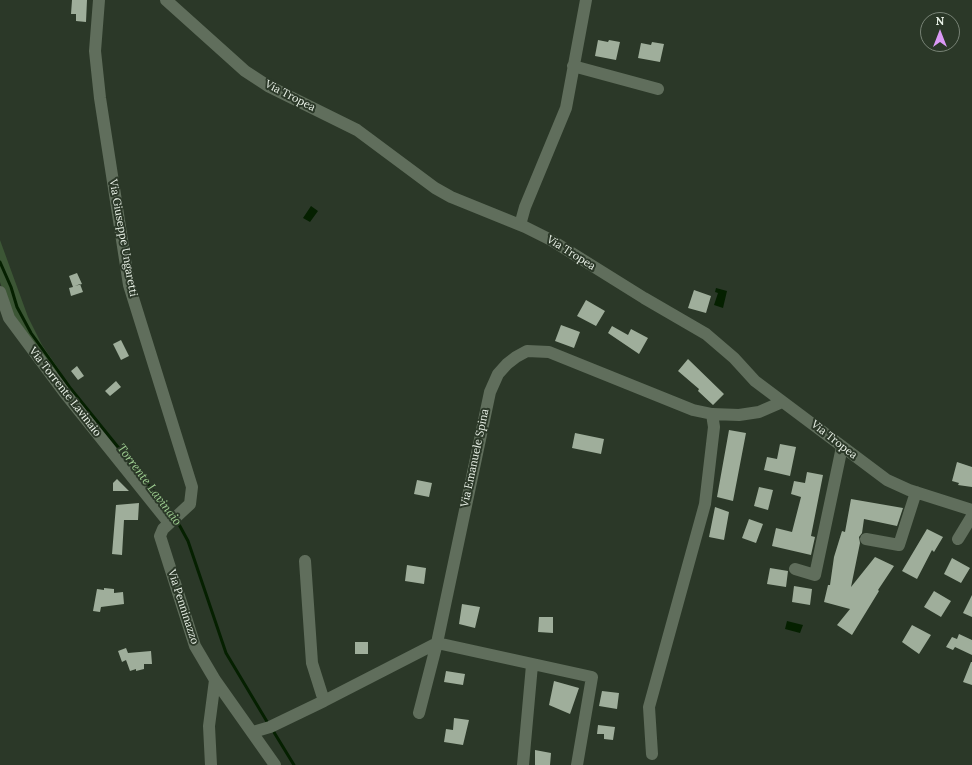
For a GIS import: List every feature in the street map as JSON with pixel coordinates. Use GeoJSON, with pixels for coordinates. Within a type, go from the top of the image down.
{"type":"FeatureCollection","features":[{"type":"Feature","properties":{"kind":"street","name":"Via Giuseppe Ungaretti"},"geometry":{"type":"LineString","coordinates":[[99,0],[95,30],[96,59],[129,285],[192,487],[190,504],[183,512],[170,522]]}},
{"type":"Feature","properties":{"kind":"street","name":"Via Tropea"},"geometry":{"type":"LineString","coordinates":[[166,0],[245,71],[268,86],[357,130],[435,188],[451,197],[520,225],[551,240],[644,298],[706,334],[734,358],[755,381],[887,480],[916,492],[972,510]]}},
{"type":"Feature","properties":{"kind":"street"},"geometry":{"type":"LineString","coordinates":[[520,225],[524,207],[566,108],[586,0]]}},
{"type":"Feature","properties":{"kind":"street"},"geometry":{"type":"LineString","coordinates":[[573,66],[658,89]]}},
{"type":"Feature","properties":{"kind":"street","name":"Via Torrente Lavinaio"},"geometry":{"type":"LineString","coordinates":[[0,292],[4,317],[170,522]]}},
{"type":"Feature","properties":{"kind":"street","name":"Via Emanuele Spina"},"geometry":{"type":"LineString","coordinates":[[419,713],[437,643],[484,413],[490,392],[498,374],[507,364],[527,351],[550,352],[693,410],[712,414],[739,416],[759,412],[782,402]]}},
{"type":"Feature","properties":{"kind":"street"},"geometry":{"type":"LineString","coordinates":[[652,754],[650,708],[705,504],[714,427],[712,414]]}},
{"type":"Feature","properties":{"kind":"street"},"geometry":{"type":"LineString","coordinates":[[795,569],[815,575],[842,447]]}},
{"type":"Feature","properties":{"kind":"street"},"geometry":{"type":"LineString","coordinates":[[866,539],[899,545],[916,492]]}},
{"type":"Feature","properties":{"kind":"street"},"geometry":{"type":"LineString","coordinates":[[958,539],[972,516]]}},
{"type":"Feature","properties":{"kind":"street","name":"Via Penninazzo"},"geometry":{"type":"LineString","coordinates":[[170,522],[163,529],[160,536],[195,646],[215,680]]}},
{"type":"Feature","properties":{"kind":"street"},"geometry":{"type":"LineString","coordinates":[[305,560],[312,664],[324,701]]}},
{"type":"Feature","properties":{"kind":"street"},"geometry":{"type":"LineString","coordinates":[[253,732],[270,727],[324,701],[437,643],[592,677],[577,765]]}},
{"type":"Feature","properties":{"kind":"street"},"geometry":{"type":"LineString","coordinates":[[523,765],[532,665]]}},
{"type":"Feature","properties":{"kind":"street"},"geometry":{"type":"LineString","coordinates":[[215,680],[275,765]]}},
{"type":"Feature","properties":{"kind":"street"},"geometry":{"type":"LineString","coordinates":[[211,765],[208,726],[215,680]]}},
{"type":"Feature","properties":{"kind":"shaded area"},"geometry":{"type":"Polygon","coordinates":[[[311,206],[318,211],[310,222],[303,218],[311,206]]]}},
{"type":"Feature","properties":{"kind":"shaded area"},"geometry":{"type":"Polygon","coordinates":[[[0,240],[28,317],[42,345],[60,371],[56,374],[9,309],[0,282],[0,240]]]}},
{"type":"Feature","properties":{"kind":"shaded area"},"geometry":{"type":"Polygon","coordinates":[[[716,288],[727,291],[723,308],[714,305],[718,293],[715,292],[716,288]]]}},
{"type":"Feature","properties":{"kind":"shaded area"},"geometry":{"type":"Polygon","coordinates":[[[787,621],[803,625],[800,633],[785,629],[787,621]]]}},
{"type":"Feature","properties":{"kind":"building"},"geometry":{"type":"Polygon","coordinates":[[[72,0],[87,0],[86,22],[76,21],[76,14],[71,14],[72,0]]]}},
{"type":"Feature","properties":{"kind":"building"},"geometry":{"type":"Polygon","coordinates":[[[598,40],[620,42],[616,60],[595,56],[598,40]]]}},
{"type":"Feature","properties":{"kind":"building"},"geometry":{"type":"Polygon","coordinates":[[[652,42],[664,44],[660,62],[638,58],[641,43],[651,45],[652,42]]]}},
{"type":"Feature","properties":{"kind":"building"},"geometry":{"type":"Polygon","coordinates":[[[77,273],[82,284],[80,285],[83,292],[71,296],[69,288],[73,287],[69,276],[77,273]]]}},
{"type":"Feature","properties":{"kind":"building"},"geometry":{"type":"Polygon","coordinates":[[[694,290],[711,296],[706,313],[688,308],[694,290]]]}},
{"type":"Feature","properties":{"kind":"building"},"geometry":{"type":"Polygon","coordinates":[[[586,300],[605,311],[596,326],[577,316],[586,300]]]}},
{"type":"Feature","properties":{"kind":"building"},"geometry":{"type":"Polygon","coordinates":[[[561,325],[580,332],[574,348],[555,341],[561,325]]]}},
{"type":"Feature","properties":{"kind":"building"},"geometry":{"type":"Polygon","coordinates":[[[612,326],[628,335],[631,329],[648,338],[639,354],[608,333],[612,326]]]}},
{"type":"Feature","properties":{"kind":"building"},"geometry":{"type":"Polygon","coordinates":[[[121,340],[129,356],[121,360],[113,344],[121,340]]]}},
{"type":"Feature","properties":{"kind":"building"},"geometry":{"type":"Polygon","coordinates":[[[688,359],[724,394],[713,405],[698,391],[699,389],[678,371],[688,359]]]}},
{"type":"Feature","properties":{"kind":"building"},"geometry":{"type":"Polygon","coordinates":[[[77,366],[84,376],[78,380],[71,371],[77,366]]]}},
{"type":"Feature","properties":{"kind":"building"},"geometry":{"type":"Polygon","coordinates":[[[116,381],[121,387],[110,396],[105,391],[116,381]]]}},
{"type":"Feature","properties":{"kind":"building"},"geometry":{"type":"Polygon","coordinates":[[[729,430],[746,433],[733,501],[717,497],[729,430]]]}},
{"type":"Feature","properties":{"kind":"building"},"geometry":{"type":"Polygon","coordinates":[[[575,433],[604,439],[601,454],[572,448],[575,433]]]}},
{"type":"Feature","properties":{"kind":"building"},"geometry":{"type":"Polygon","coordinates":[[[780,444],[796,447],[790,476],[764,470],[767,457],[777,459],[780,444]]]}},
{"type":"Feature","properties":{"kind":"building"},"geometry":{"type":"Polygon","coordinates":[[[957,462],[972,467],[972,487],[958,485],[959,483],[952,481],[957,462]]]}},
{"type":"Feature","properties":{"kind":"building"},"geometry":{"type":"Polygon","coordinates":[[[807,472],[823,475],[811,536],[815,537],[811,555],[772,546],[776,528],[792,532],[801,497],[791,494],[794,481],[805,483],[807,472]]]}},
{"type":"Feature","properties":{"kind":"building"},"geometry":{"type":"Polygon","coordinates":[[[117,479],[129,491],[113,491],[113,483],[117,479]]]}},
{"type":"Feature","properties":{"kind":"building"},"geometry":{"type":"Polygon","coordinates":[[[417,480],[432,483],[429,497],[414,494],[417,480]]]}},
{"type":"Feature","properties":{"kind":"building"},"geometry":{"type":"Polygon","coordinates":[[[759,487],[773,490],[768,510],[754,506],[759,487]]]}},
{"type":"Feature","properties":{"kind":"building"},"geometry":{"type":"Polygon","coordinates":[[[851,499],[903,508],[897,526],[864,519],[862,533],[859,537],[860,543],[851,587],[875,557],[894,566],[852,635],[837,625],[850,609],[824,602],[828,585],[830,585],[834,557],[842,531],[845,532],[851,499]]]}},
{"type":"Feature","properties":{"kind":"building"},"geometry":{"type":"Polygon","coordinates":[[[139,503],[138,520],[124,520],[122,555],[112,554],[116,505],[139,503]]]}},
{"type":"Feature","properties":{"kind":"building"},"geometry":{"type":"Polygon","coordinates":[[[715,507],[729,512],[724,540],[709,537],[715,507]]]}},
{"type":"Feature","properties":{"kind":"building"},"geometry":{"type":"Polygon","coordinates":[[[749,519],[763,524],[756,543],[742,538],[749,519]]]}},
{"type":"Feature","properties":{"kind":"building"},"geometry":{"type":"Polygon","coordinates":[[[927,529],[943,537],[934,552],[932,550],[917,579],[902,571],[927,529]]]}},
{"type":"Feature","properties":{"kind":"building"},"geometry":{"type":"Polygon","coordinates":[[[952,558],[970,568],[961,583],[944,574],[952,558]]]}},
{"type":"Feature","properties":{"kind":"building"},"geometry":{"type":"Polygon","coordinates":[[[407,565],[426,568],[424,584],[405,581],[407,565]]]}},
{"type":"Feature","properties":{"kind":"building"},"geometry":{"type":"Polygon","coordinates":[[[770,568],[788,571],[786,587],[767,584],[770,568]]]}},
{"type":"Feature","properties":{"kind":"building"},"geometry":{"type":"Polygon","coordinates":[[[794,586],[812,589],[810,605],[792,602],[794,586]]]}},
{"type":"Feature","properties":{"kind":"building"},"geometry":{"type":"Polygon","coordinates":[[[104,588],[114,589],[114,593],[123,592],[124,604],[101,607],[100,612],[93,611],[97,589],[104,590],[104,588]]]}},
{"type":"Feature","properties":{"kind":"building"},"geometry":{"type":"Polygon","coordinates":[[[934,591],[951,601],[941,617],[924,607],[934,591]]]}},
{"type":"Feature","properties":{"kind":"building"},"geometry":{"type":"Polygon","coordinates":[[[972,595],[972,617],[963,613],[972,595]]]}},
{"type":"Feature","properties":{"kind":"building"},"geometry":{"type":"Polygon","coordinates":[[[462,604],[480,607],[475,628],[459,624],[462,604]]]}},
{"type":"Feature","properties":{"kind":"building"},"geometry":{"type":"Polygon","coordinates":[[[539,617],[553,617],[553,633],[538,632],[539,617]]]}},
{"type":"Feature","properties":{"kind":"building"},"geometry":{"type":"Polygon","coordinates":[[[912,625],[931,635],[919,654],[902,642],[912,625]]]}},
{"type":"Feature","properties":{"kind":"building"},"geometry":{"type":"Polygon","coordinates":[[[959,634],[972,640],[972,655],[955,647],[953,650],[946,647],[952,637],[957,639],[959,634]]]}},
{"type":"Feature","properties":{"kind":"building"},"geometry":{"type":"Polygon","coordinates":[[[355,642],[368,642],[368,654],[355,654],[355,642]]]}},
{"type":"Feature","properties":{"kind":"building"},"geometry":{"type":"Polygon","coordinates":[[[126,648],[128,653],[151,651],[152,664],[144,664],[144,669],[130,671],[126,660],[122,662],[118,651],[126,648]]]}},
{"type":"Feature","properties":{"kind":"building"},"geometry":{"type":"Polygon","coordinates":[[[972,662],[972,685],[963,682],[972,662]]]}},
{"type":"Feature","properties":{"kind":"building"},"geometry":{"type":"Polygon","coordinates":[[[446,671],[465,674],[463,685],[444,682],[446,671]]]}},
{"type":"Feature","properties":{"kind":"building"},"geometry":{"type":"Polygon","coordinates":[[[554,681],[579,688],[570,714],[549,705],[554,681]]]}},
{"type":"Feature","properties":{"kind":"building"},"geometry":{"type":"Polygon","coordinates":[[[602,691],[619,693],[617,709],[599,706],[602,691]]]}},
{"type":"Feature","properties":{"kind":"building"},"geometry":{"type":"Polygon","coordinates":[[[454,718],[469,720],[463,745],[444,742],[446,729],[453,730],[454,718]]]}},
{"type":"Feature","properties":{"kind":"building"},"geometry":{"type":"Polygon","coordinates":[[[598,725],[615,727],[613,740],[604,739],[604,734],[597,734],[598,725]]]}},
{"type":"Feature","properties":{"kind":"building"},"geometry":{"type":"Polygon","coordinates":[[[535,750],[551,753],[550,765],[535,765],[535,750]]]}},
{"type":"Feature","properties":{"kind":"waterway","name":"Torrente Lavinaio"},"geometry":{"type":"LineString","coordinates":[[0,262],[11,287],[17,307],[31,333],[71,389],[173,515]]}},
{"type":"Feature","properties":{"kind":"waterway","name":"Torrente Lavinaio"},"geometry":{"type":"LineString","coordinates":[[176,519],[188,541],[226,653],[269,725]]}},
{"type":"Feature","properties":{"kind":"waterway","name":"Torrente Lavinaio"},"geometry":{"type":"LineString","coordinates":[[272,729],[294,765]]}}]}
